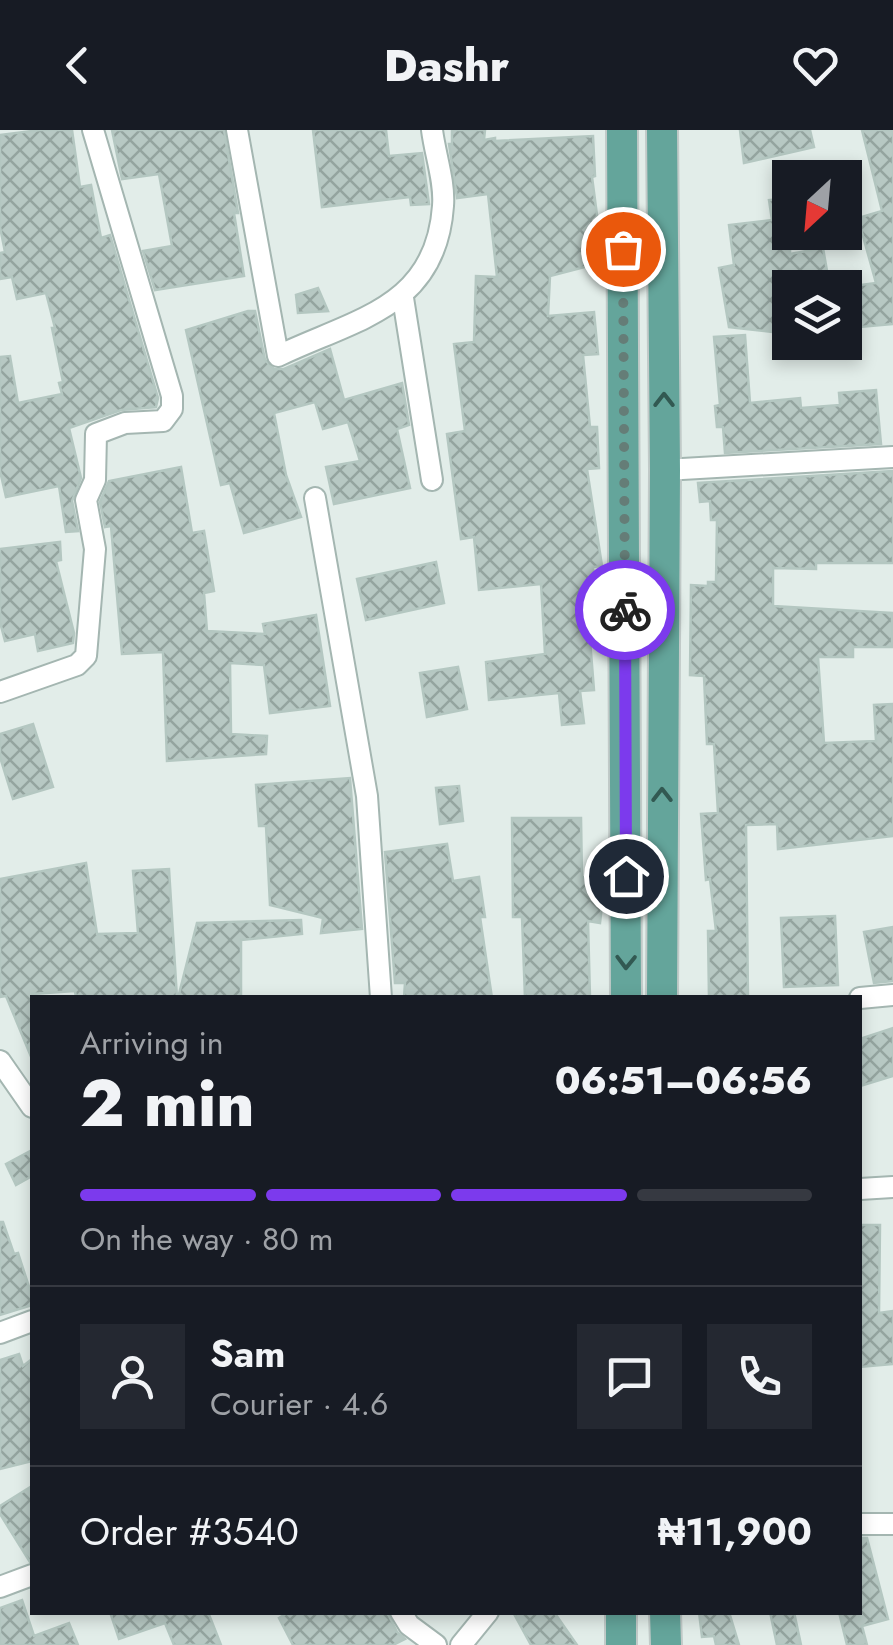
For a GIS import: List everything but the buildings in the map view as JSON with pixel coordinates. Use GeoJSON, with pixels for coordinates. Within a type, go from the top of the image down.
{"type":"FeatureCollection","features":[{"type":"Feature","properties":{"kind":"main road"},"geometry":{"type":"LineString","coordinates":[[622,130],[626,995]]}},
{"type":"Feature","properties":{"kind":"main road"},"geometry":{"type":"LineString","coordinates":[[662,130],[662,995]]}},
{"type":"Feature","properties":{"kind":"main road"},"geometry":{"type":"LineString","coordinates":[[621,1615],[621,1645]]}},
{"type":"Feature","properties":{"kind":"main road"},"geometry":{"type":"LineString","coordinates":[[665,1615],[666,1645]]}},
{"type":"Feature","properties":{"kind":"street"},"geometry":{"type":"LineString","coordinates":[[1,688],[77,665],[86,656],[96,549],[86,500],[95,480],[96,434],[125,423],[163,422],[172,408],[172,396],[93,130]]}},
{"type":"Feature","properties":{"kind":"street"},"geometry":{"type":"LineString","coordinates":[[237,130],[278,356],[402,298],[437,248],[444,202],[432,130]]}},
{"type":"Feature","properties":{"kind":"street"},"geometry":{"type":"LineString","coordinates":[[402,298],[432,480]]}},
{"type":"Feature","properties":{"kind":"street"},"geometry":{"type":"LineString","coordinates":[[665,470],[893,457]]}},
{"type":"Feature","properties":{"kind":"street"},"geometry":{"type":"LineString","coordinates":[[316,498],[368,796],[381,995]]}},
{"type":"Feature","properties":{"kind":"street"},"geometry":{"type":"LineString","coordinates":[[862,998],[893,994]]}},
{"type":"Feature","properties":{"kind":"street"},"geometry":{"type":"LineString","coordinates":[[0,1061],[30,1104]]}},
{"type":"Feature","properties":{"kind":"street"},"geometry":{"type":"LineString","coordinates":[[862,1189],[893,1187]]}},
{"type":"Feature","properties":{"kind":"street"},"geometry":{"type":"LineString","coordinates":[[0,1333],[30,1321]]}},
{"type":"Feature","properties":{"kind":"street"},"geometry":{"type":"LineString","coordinates":[[862,1524],[893,1524]]}},
{"type":"Feature","properties":{"kind":"street"},"geometry":{"type":"LineString","coordinates":[[0,1588],[30,1576]]}},
{"type":"Feature","properties":{"kind":"street"},"geometry":{"type":"LineString","coordinates":[[403,1615],[409,1625],[436,1645]]}},
{"type":"Feature","properties":{"kind":"street"},"geometry":{"type":"LineString","coordinates":[[461,1645],[486,1615]]}},
{"type":"Feature","properties":{"kind":"way so far"},"geometry":{"type":"LineString","coordinates":[[623,249],[625,610]]}},
{"type":"Feature","properties":{"kind":"route"},"geometry":{"type":"LineString","coordinates":[[625,610],[626,876]]}}]}
